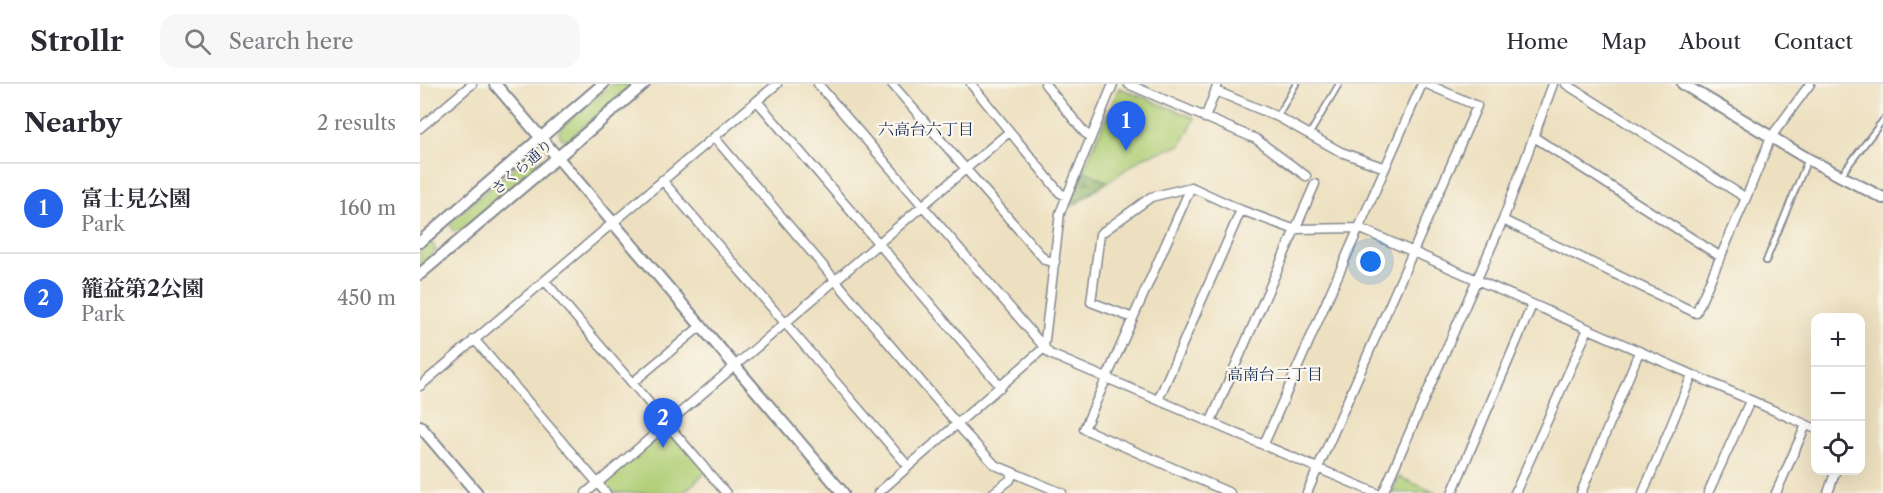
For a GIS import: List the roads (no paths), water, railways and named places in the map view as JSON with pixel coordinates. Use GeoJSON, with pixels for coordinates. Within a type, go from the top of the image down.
{"type":"FeatureCollection","features":[{"type":"Feature","properties":{"kind":"street"},"geometry":{"type":"LineString","coordinates":[[420,128],[472,84]]}},
{"type":"Feature","properties":{"kind":"street"},"geometry":{"type":"LineString","coordinates":[[495,84],[843,493]]}},
{"type":"Feature","properties":{"kind":"street","name":"さくら通り"},"geometry":{"type":"LineString","coordinates":[[420,242],[603,84]]}},
{"type":"Feature","properties":{"kind":"street","name":"さくら通り"},"geometry":{"type":"LineString","coordinates":[[420,274],[644,84]]}},
{"type":"Feature","properties":{"kind":"street"},"geometry":{"type":"LineString","coordinates":[[420,386],[777,84]]}},
{"type":"Feature","properties":{"kind":"street"},"geometry":{"type":"LineString","coordinates":[[818,84],[1050,354],[1107,379],[1159,398],[1376,493]]}},
{"type":"Feature","properties":{"kind":"street"},"geometry":{"type":"LineString","coordinates":[[892,84],[1045,260],[1055,262]]}},
{"type":"Feature","properties":{"kind":"street"},"geometry":{"type":"LineString","coordinates":[[971,84],[1008,132],[1060,193],[1066,196]]}},
{"type":"Feature","properties":{"kind":"street"},"geometry":{"type":"LineString","coordinates":[[1045,84],[1085,133],[1090,136]]}},
{"type":"Feature","properties":{"kind":"street"},"geometry":{"type":"LineString","coordinates":[[878,493],[1044,348],[1060,213],[1113,84]]}},
{"type":"Feature","properties":{"kind":"street"},"geometry":{"type":"LineString","coordinates":[[1128,84],[1256,139],[1306,176]]}},
{"type":"Feature","properties":{"kind":"street"},"geometry":{"type":"LineString","coordinates":[[1264,444],[1422,84]]}},
{"type":"Feature","properties":{"kind":"street"},"geometry":{"type":"LineString","coordinates":[[1307,493],[1478,106],[1427,84]]}},
{"type":"Feature","properties":{"kind":"street"},"geometry":{"type":"LineString","coordinates":[[1383,493],[1503,220],[1553,84]]}},
{"type":"Feature","properties":{"kind":"street"},"geometry":{"type":"LineString","coordinates":[[1566,84],[1746,198]]}},
{"type":"Feature","properties":{"kind":"street"},"geometry":{"type":"LineString","coordinates":[[1683,84],[1808,159],[1883,198]]}},
{"type":"Feature","properties":{"kind":"street"},"geometry":{"type":"LineString","coordinates":[[1503,220],[1696,313],[1771,137],[1810,84]]}},
{"type":"Feature","properties":{"kind":"street"},"geometry":{"type":"LineString","coordinates":[[1205,118],[1217,87],[1341,153],[1385,168]]}},
{"type":"Feature","properties":{"kind":"street"},"geometry":{"type":"LineString","coordinates":[[758,101],[1001,387]]}},
{"type":"Feature","properties":{"kind":"street"},"geometry":{"type":"LineString","coordinates":[[586,493],[1008,132]]}},
{"type":"Feature","properties":{"kind":"street"},"geometry":{"type":"LineString","coordinates":[[714,137],[995,465],[1062,493]]}},
{"type":"Feature","properties":{"kind":"street"},"geometry":{"type":"LineString","coordinates":[[1534,137],[1721,257]]}},
{"type":"Feature","properties":{"kind":"street"},"geometry":{"type":"LineString","coordinates":[[662,180],[908,466]]}},
{"type":"Feature","properties":{"kind":"street"},"geometry":{"type":"LineString","coordinates":[[1211,421],[1293,229],[1315,184]]}},
{"type":"Feature","properties":{"kind":"street"},"geometry":{"type":"LineString","coordinates":[[1191,187],[1084,429],[1230,493]]}},
{"type":"Feature","properties":{"kind":"street"},"geometry":{"type":"LineString","coordinates":[[1133,318],[1091,302],[1100,234],[1151,197],[1191,187],[1240,210],[1293,229],[1359,228],[1811,427]]}},
{"type":"Feature","properties":{"kind":"street"},"geometry":{"type":"LineString","coordinates":[[1159,398],[1240,210]]}},
{"type":"Feature","properties":{"kind":"street"},"geometry":{"type":"LineString","coordinates":[[545,281],[726,493]]}},
{"type":"Feature","properties":{"kind":"street"},"geometry":{"type":"LineString","coordinates":[[1452,493],[1532,305]]}},
{"type":"Feature","properties":{"kind":"street"},"geometry":{"type":"LineString","coordinates":[[632,383],[702,325]]}},
{"type":"Feature","properties":{"kind":"street"},"geometry":{"type":"LineString","coordinates":[[1515,493],[1588,329]]}},
{"type":"Feature","properties":{"kind":"street"},"geometry":{"type":"LineString","coordinates":[[474,339],[606,493]]}},
{"type":"Feature","properties":{"kind":"street"},"geometry":{"type":"LineString","coordinates":[[1581,493],[1639,352]]}},
{"type":"Feature","properties":{"kind":"street"},"geometry":{"type":"LineString","coordinates":[[1643,493],[1692,375]]}},
{"type":"Feature","properties":{"kind":"street"},"geometry":{"type":"LineString","coordinates":[[1708,493],[1750,401]]}},
{"type":"Feature","properties":{"kind":"street"},"geometry":{"type":"LineString","coordinates":[[1776,493],[1806,425]]}},
{"type":"Feature","properties":{"kind":"street"},"geometry":{"type":"LineString","coordinates":[[420,426],[477,493]]}},
{"type":"Feature","properties":{"kind":"street"},"geometry":{"type":"LineString","coordinates":[[993,493],[1010,480],[1013,473]]}},
{"type":"Feature","properties":{"kind":"street"},"geometry":{"type":"LineString","coordinates":[[1828,493],[1835,475]]}},
{"type":"Feature","properties":{"kind":"lane"},"geometry":{"type":"LineString","coordinates":[[1277,117],[1296,84]]}},
{"type":"Feature","properties":{"kind":"lane"},"geometry":{"type":"LineString","coordinates":[[1309,135],[1339,84]]}},
{"type":"Feature","properties":{"kind":"lane"},"geometry":{"type":"LineString","coordinates":[[1840,175],[1883,120]]}},
{"type":"Feature","properties":{"kind":"lane"},"geometry":{"type":"LineString","coordinates":[[1766,261],[1808,159]]}},
{"type":"Feature","properties":{"kind":"place","name":"富士見公園"},"geometry":{"type":"Point","coordinates":[1126,151]}},
{"type":"Feature","properties":{"kind":"place","name":"籠益第2公園"},"geometry":{"type":"Point","coordinates":[663,448]}},
{"type":"Feature","properties":{"kind":"district","name":"六高台六丁目"},"geometry":{"type":"Point","coordinates":[926,129]}},
{"type":"Feature","properties":{"kind":"district","name":"高南台二丁目"},"geometry":{"type":"Point","coordinates":[1275,374]}}]}
